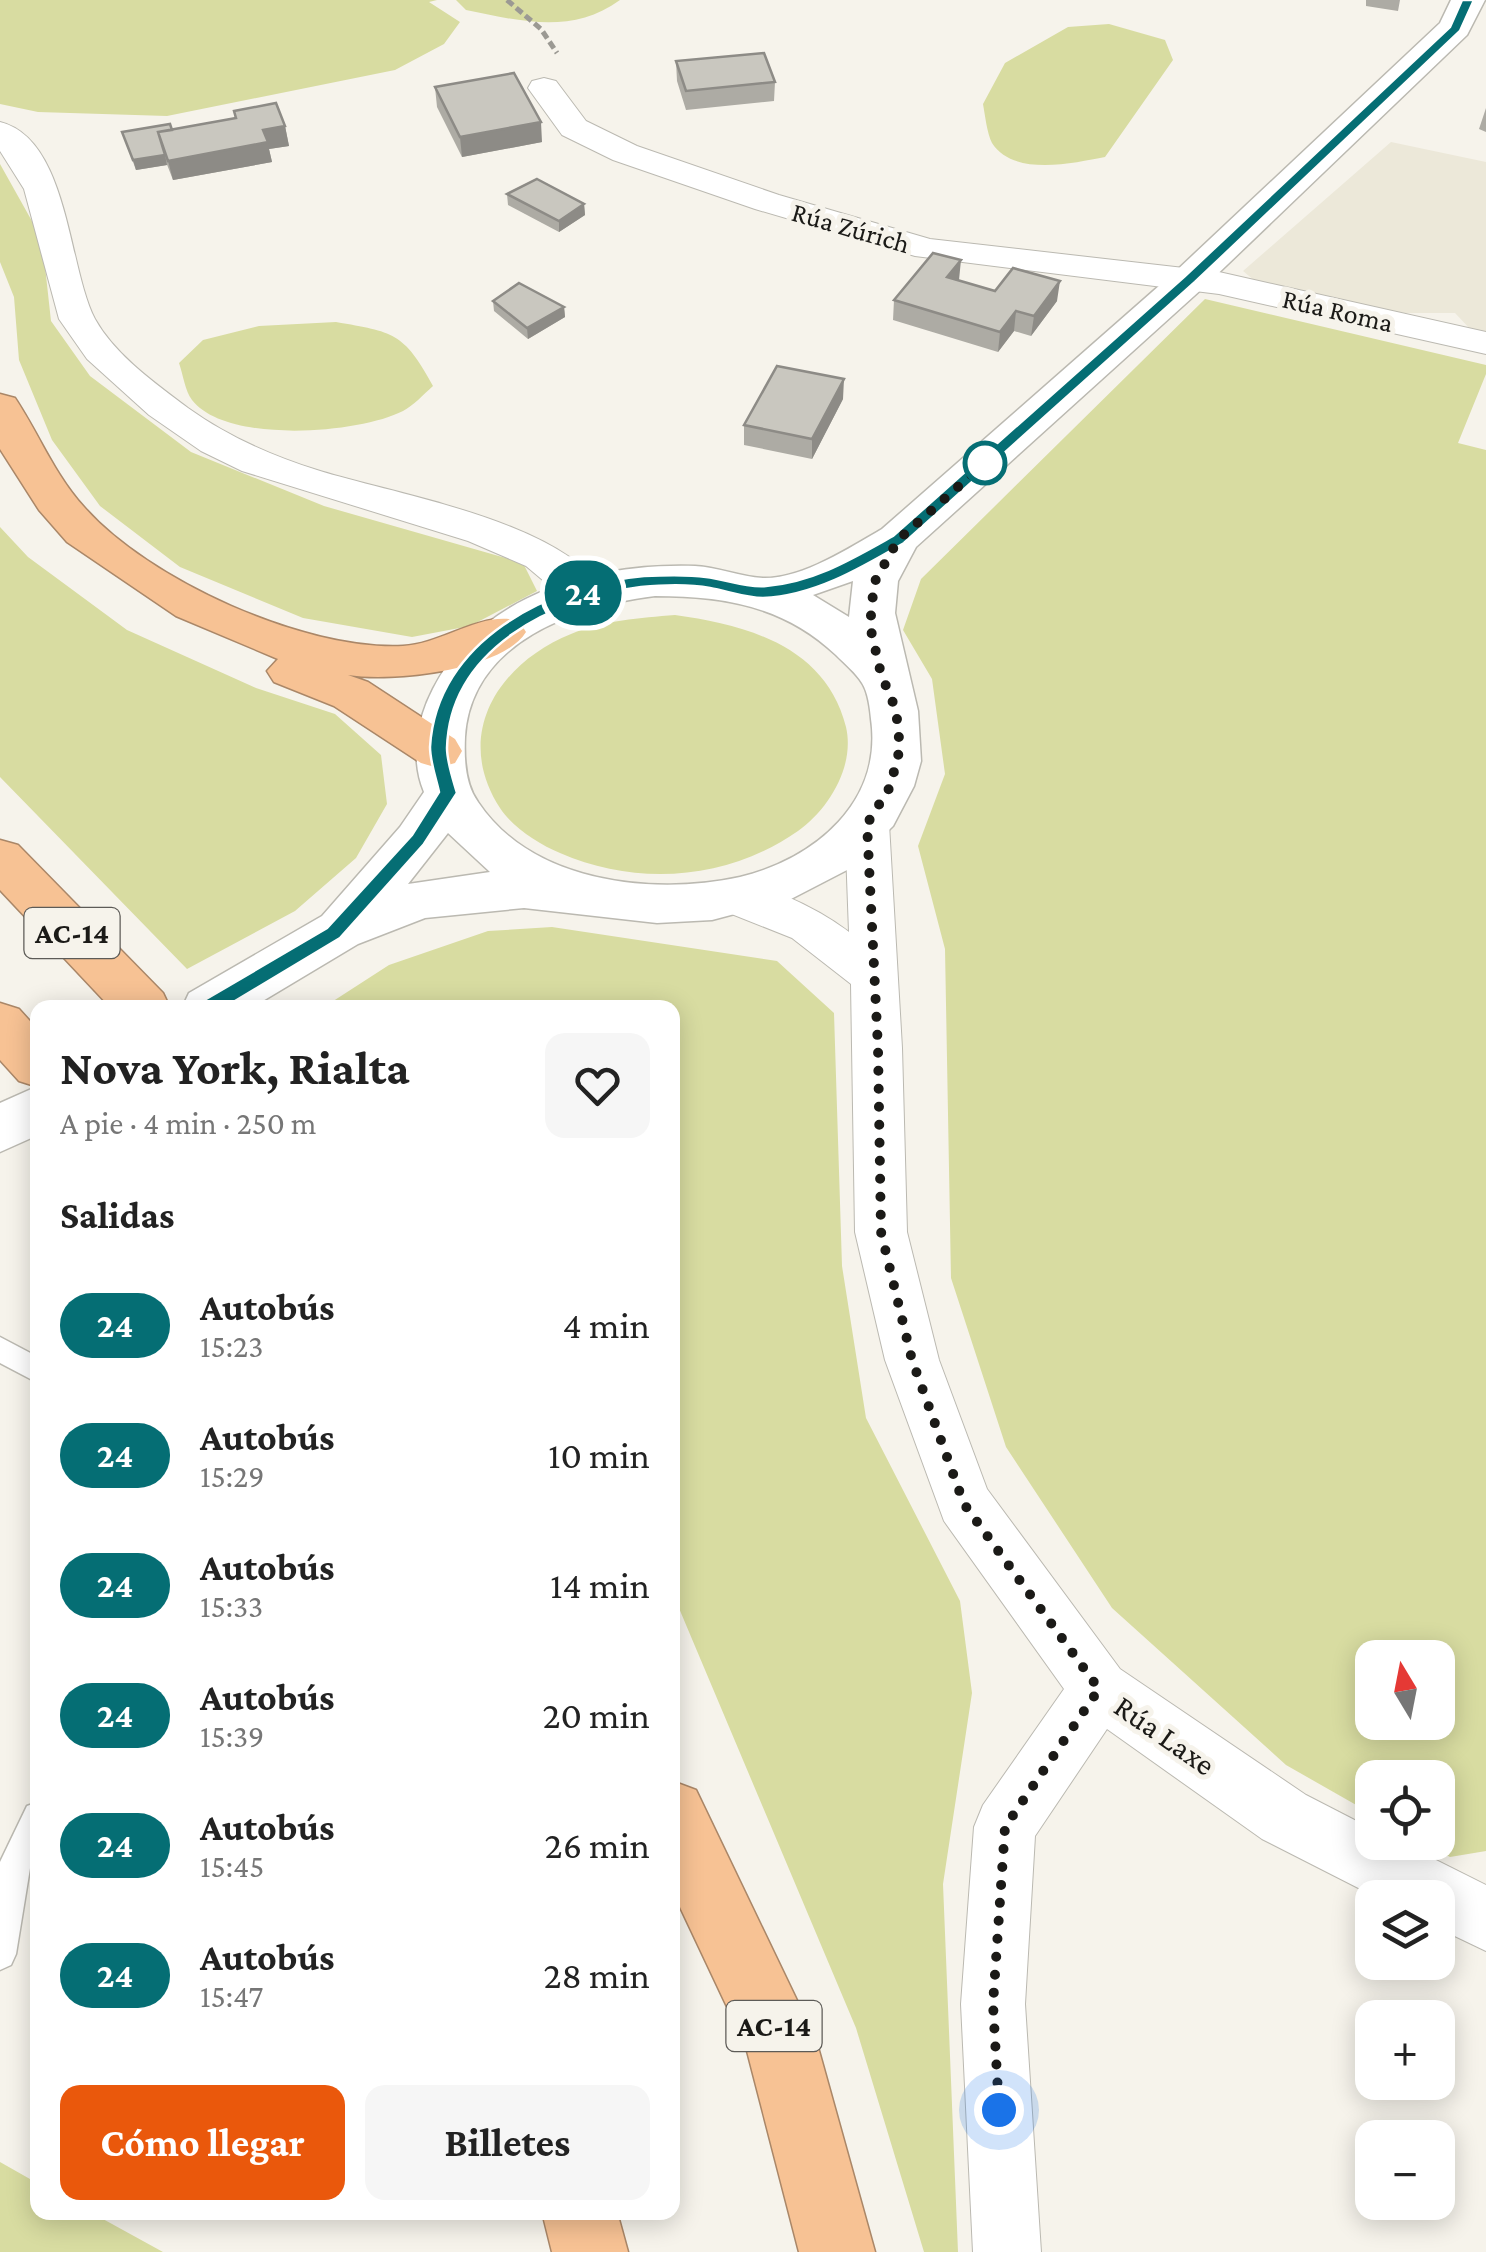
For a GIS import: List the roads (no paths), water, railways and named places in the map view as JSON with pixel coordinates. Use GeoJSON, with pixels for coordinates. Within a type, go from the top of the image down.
{"type":"FeatureCollection","features":[{"type":"Feature","properties":{"kind":"highway"},"geometry":{"type":"LineString","coordinates":[[0,407],[29,468],[80,530],[149,580],[210,614],[274,641],[332,658],[390,662],[445,655],[503,632]]}},
{"type":"Feature","properties":{"kind":"highway"},"geometry":{"type":"LineString","coordinates":[[0,476],[39,532],[82,570],[208,642],[351,694],[443,772]]}},
{"type":"Feature","properties":{"kind":"highway","name":"AC-14"},"geometry":{"type":"LineString","coordinates":[[0,858],[136,1000]]}},
{"type":"Feature","properties":{"kind":"highway"},"geometry":{"type":"LineString","coordinates":[[0,1024],[30,1057]]}},
{"type":"Feature","properties":{"kind":"highway","name":"AC-14"},"geometry":{"type":"LineString","coordinates":[[680,1831],[780,2040],[837,2252]]}},
{"type":"Feature","properties":{"kind":"highway"},"geometry":{"type":"LineString","coordinates":[[581,2220],[590,2252]]}},
{"type":"Feature","properties":{"kind":"main road"},"geometry":{"type":"LineString","coordinates":[[761,592],[804,586],[847,569],[898,540],[1190,279],[1455,28],[1468,0]]}},
{"type":"Feature","properties":{"kind":"main road"},"geometry":{"type":"LineString","coordinates":[[221,1000],[334,933],[418,900],[478,890],[580,893],[630,903],[683,904],[734,897],[788,880],[832,855],[867,824],[890,787],[900,748],[896,710],[881,674],[870,626],[874,583],[898,540]]}},
{"type":"Feature","properties":{"kind":"main road"},"geometry":{"type":"LineString","coordinates":[[334,933],[418,840],[443,772],[445,707],[467,666],[503,632],[541,609],[585,593],[643,582],[704,582],[761,592],[810,612],[851,640],[881,674]]}},
{"type":"Feature","properties":{"kind":"main road"},"geometry":{"type":"LineString","coordinates":[[443,772],[476,835],[522,870],[580,893]]}},
{"type":"Feature","properties":{"kind":"main road"},"geometry":{"type":"LineString","coordinates":[[0,1130],[30,1113]]}},
{"type":"Feature","properties":{"kind":"street","name":"Rúa Zúrich"},"geometry":{"type":"LineString","coordinates":[[544,88],[574,128],[625,153],[767,202],[927,249],[1190,279]]}},
{"type":"Feature","properties":{"kind":"street"},"geometry":{"type":"LineString","coordinates":[[0,132],[30,162],[47,201],[70,306],[107,360],[180,420],[241,456],[526,548],[585,593]]}},
{"type":"Feature","properties":{"kind":"street","name":"Rúa Roma"},"geometry":{"type":"LineString","coordinates":[[1190,279],[1486,344]]}},
{"type":"Feature","properties":{"kind":"street","name":"Rúa Laxe"},"geometry":{"type":"LineString","coordinates":[[867,824],[881,1232],[912,1360],[964,1504],[1099,1689],[1284,1817],[1486,1919]]}},
{"type":"Feature","properties":{"kind":"street"},"geometry":{"type":"LineString","coordinates":[[734,897],[808,926],[874,976]]}},
{"type":"Feature","properties":{"kind":"street"},"geometry":{"type":"LineString","coordinates":[[1007,2252],[993,2004],[1005,1827],[1099,1689]]}},
{"type":"Feature","properties":{"kind":"lane"},"geometry":{"type":"LineString","coordinates":[[0,1350],[30,1367]]}},
{"type":"Feature","properties":{"kind":"lane"},"geometry":{"type":"LineString","coordinates":[[0,1954],[16,1859],[30,1832]]}}]}
